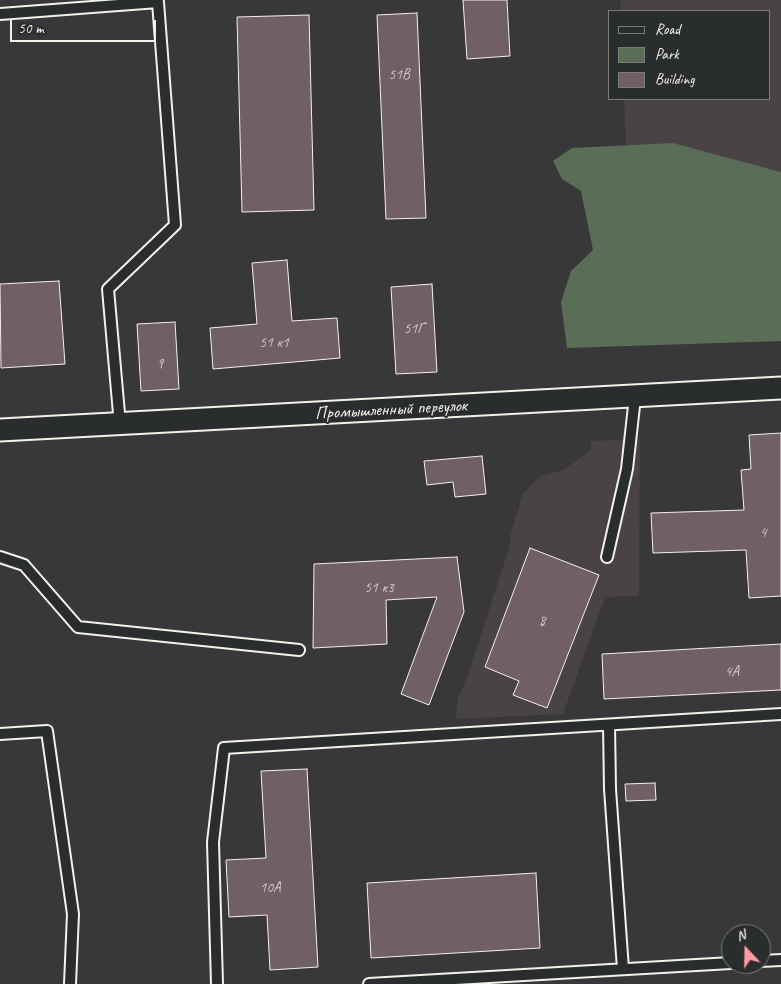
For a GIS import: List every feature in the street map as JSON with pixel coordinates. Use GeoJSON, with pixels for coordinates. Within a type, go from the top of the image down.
{"type":"FeatureCollection","features":[{"type":"Feature","properties":{"kind":"street","name":"Промышленный переулок"},"geometry":{"type":"LineString","coordinates":[[0,430],[781,388]]}},
{"type":"Feature","properties":{"kind":"lane"},"geometry":{"type":"LineString","coordinates":[[0,14],[158,2],[175,225],[108,289],[120,425]]}},
{"type":"Feature","properties":{"kind":"lane"},"geometry":{"type":"LineString","coordinates":[[607,557],[626,469],[635,397]]}},
{"type":"Feature","properties":{"kind":"lane"},"geometry":{"type":"LineString","coordinates":[[0,557],[24,565],[78,627],[299,650]]}},
{"type":"Feature","properties":{"kind":"lane"},"geometry":{"type":"LineString","coordinates":[[217,984],[213,842],[224,748],[781,714]]}},
{"type":"Feature","properties":{"kind":"lane"},"geometry":{"type":"LineString","coordinates":[[609,725],[611,798],[622,969]]}},
{"type":"Feature","properties":{"kind":"lane"},"geometry":{"type":"LineString","coordinates":[[0,734],[47,731],[73,914],[70,984]]}},
{"type":"Feature","properties":{"kind":"lane"},"geometry":{"type":"LineString","coordinates":[[369,984],[721,964]]}},
{"type":"Feature","properties":{"kind":"shaded area"},"geometry":{"type":"Polygon","coordinates":[[[620,0],[781,0],[781,172],[673,143],[626,146],[624,100],[771,100],[771,10],[621,10],[620,0]]]}},
{"type":"Feature","properties":{"kind":"shaded area"},"geometry":{"type":"Polygon","coordinates":[[[640,439],[639,596],[605,597],[563,714],[456,719],[458,698],[468,675],[509,548],[511,533],[523,494],[540,476],[563,470],[590,451],[591,441],[640,439]]]}},
{"type":"Feature","properties":{"kind":"green space"},"geometry":{"type":"Polygon","coordinates":[[[673,143],[781,172],[781,341],[567,348],[561,302],[571,271],[593,250],[581,191],[562,179],[553,161],[572,148],[673,143]]]}},
{"type":"Feature","properties":{"kind":"building"},"geometry":{"type":"Polygon","coordinates":[[[463,0],[507,0],[510,56],[467,59],[463,0]]]}},
{"type":"Feature","properties":{"kind":"building"},"geometry":{"type":"Polygon","coordinates":[[[417,13],[426,218],[386,219],[377,15],[417,13]]]}},
{"type":"Feature","properties":{"kind":"building"},"geometry":{"type":"Polygon","coordinates":[[[309,15],[314,210],[242,212],[237,17],[309,15]]]}},
{"type":"Feature","properties":{"kind":"building"},"geometry":{"type":"Polygon","coordinates":[[[287,260],[292,321],[337,318],[340,358],[213,369],[210,328],[257,324],[252,263],[287,260]]]}},
{"type":"Feature","properties":{"kind":"building"},"geometry":{"type":"Polygon","coordinates":[[[59,281],[65,364],[1,368],[0,284],[59,281]]]}},
{"type":"Feature","properties":{"kind":"building"},"geometry":{"type":"Polygon","coordinates":[[[432,284],[437,372],[396,374],[391,287],[432,284]]]}},
{"type":"Feature","properties":{"kind":"building"},"geometry":{"type":"Polygon","coordinates":[[[175,322],[179,389],[141,391],[137,324],[175,322]]]}},
{"type":"Feature","properties":{"kind":"building"},"geometry":{"type":"Polygon","coordinates":[[[781,433],[781,596],[749,598],[746,550],[653,553],[651,513],[744,510],[741,470],[751,469],[749,435],[781,433]]]}},
{"type":"Feature","properties":{"kind":"building"},"geometry":{"type":"Polygon","coordinates":[[[482,456],[486,494],[455,497],[453,482],[427,485],[424,461],[482,456]]]}},
{"type":"Feature","properties":{"kind":"building"},"geometry":{"type":"Polygon","coordinates":[[[530,548],[599,575],[547,708],[513,695],[519,681],[485,667],[530,548]]]}},
{"type":"Feature","properties":{"kind":"building"},"geometry":{"type":"Polygon","coordinates":[[[457,557],[464,612],[429,705],[401,694],[437,597],[386,600],[387,644],[313,648],[314,564],[457,557]]]}},
{"type":"Feature","properties":{"kind":"building"},"geometry":{"type":"Polygon","coordinates":[[[781,644],[781,690],[604,699],[602,654],[781,644]]]}},
{"type":"Feature","properties":{"kind":"building"},"geometry":{"type":"Polygon","coordinates":[[[307,769],[318,967],[270,970],[267,915],[229,917],[226,860],[266,858],[261,771],[307,769]]]}},
{"type":"Feature","properties":{"kind":"building"},"geometry":{"type":"Polygon","coordinates":[[[655,783],[656,800],[626,801],[625,784],[655,783]]]}},
{"type":"Feature","properties":{"kind":"building"},"geometry":{"type":"Polygon","coordinates":[[[536,873],[540,948],[371,958],[367,883],[536,873]]]}}]}
